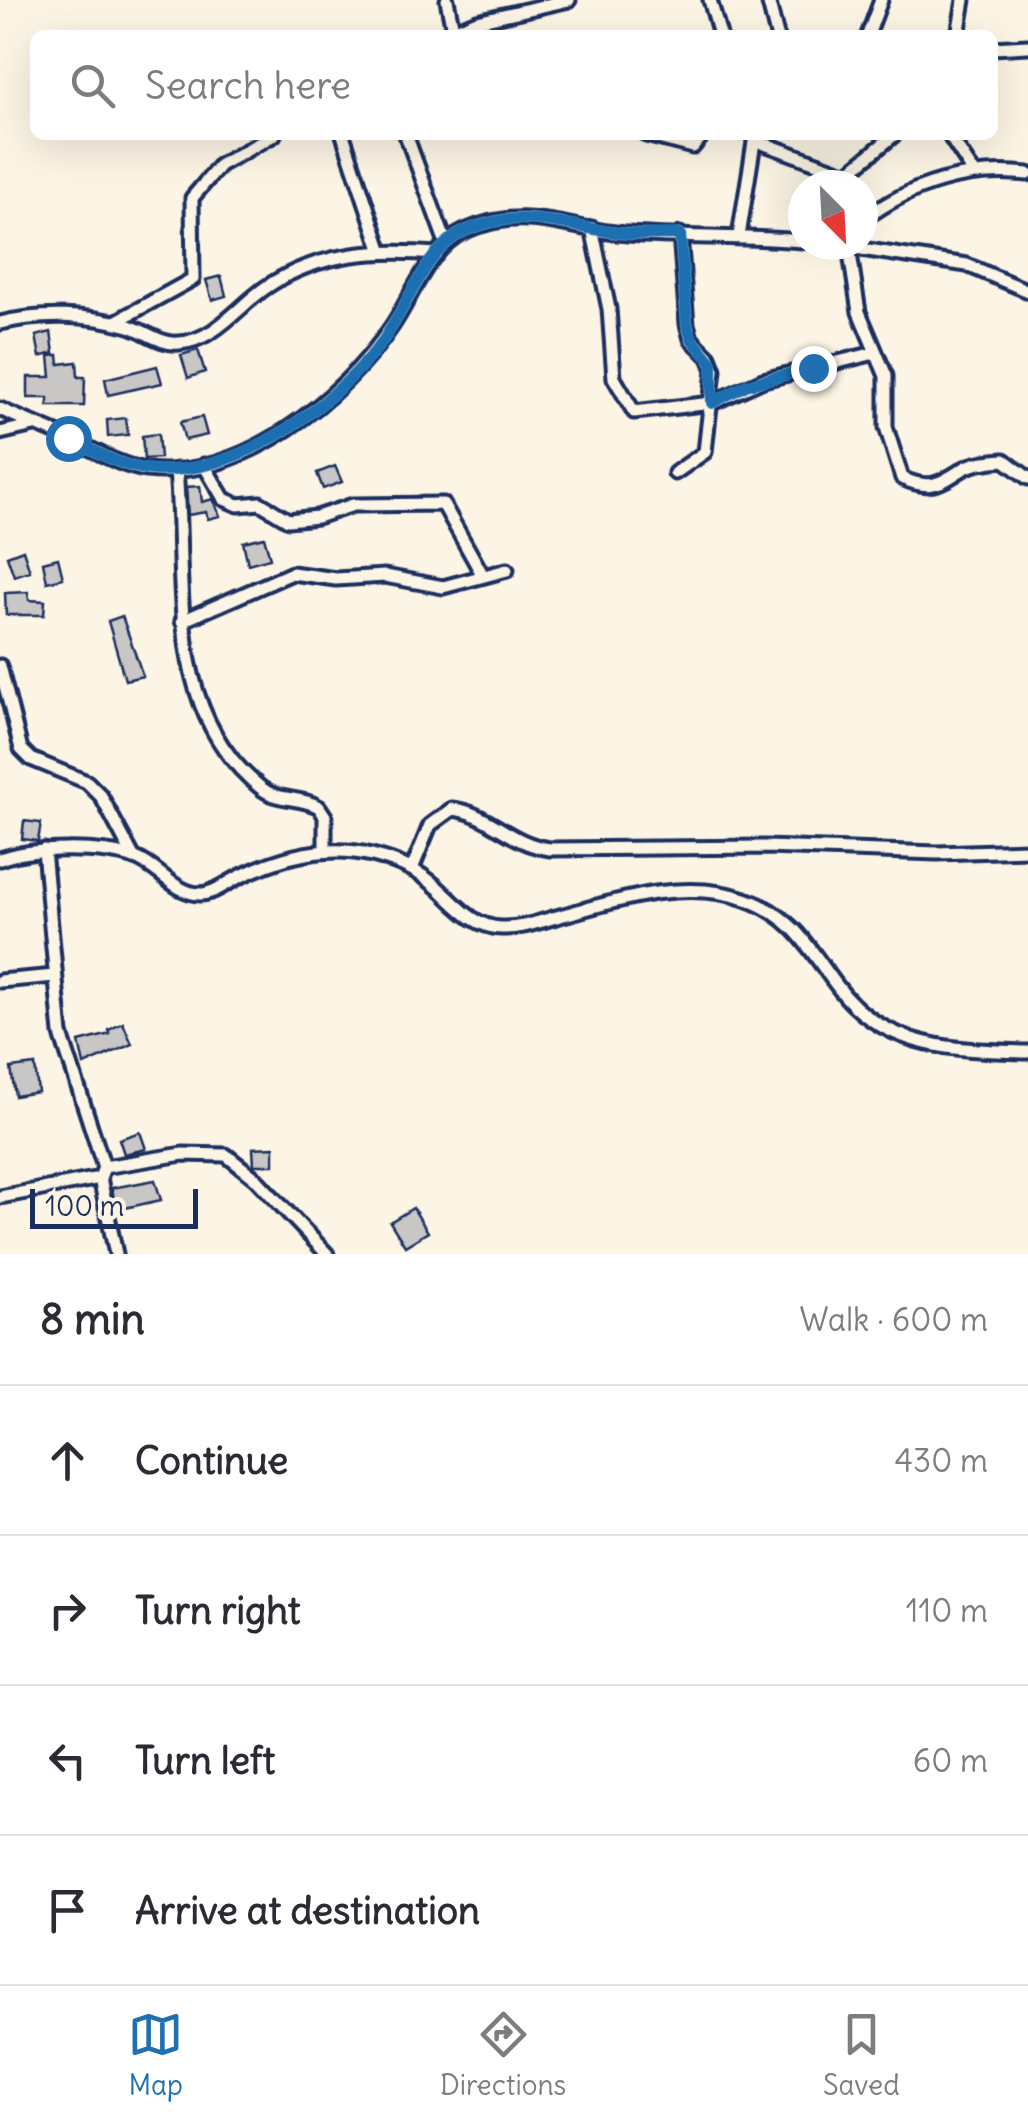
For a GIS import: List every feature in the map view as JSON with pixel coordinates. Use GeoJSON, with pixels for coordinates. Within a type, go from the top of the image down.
{"type":"FeatureCollection","features":[{"type":"Feature","properties":{"kind":"street"},"geometry":{"type":"LineString","coordinates":[[446,0],[448,30]]}},
{"type":"Feature","properties":{"kind":"street"},"geometry":{"type":"LineString","coordinates":[[456,30],[569,0]]}},
{"type":"Feature","properties":{"kind":"street"},"geometry":{"type":"LineString","coordinates":[[710,0],[719,30]]}},
{"type":"Feature","properties":{"kind":"street"},"geometry":{"type":"LineString","coordinates":[[768,0],[775,30]]}},
{"type":"Feature","properties":{"kind":"street"},"geometry":{"type":"LineString","coordinates":[[870,30],[881,0]]}},
{"type":"Feature","properties":{"kind":"street"},"geometry":{"type":"LineString","coordinates":[[959,30],[964,0]]}},
{"type":"Feature","properties":{"kind":"street"},"geometry":{"type":"LineString","coordinates":[[998,48],[1028,46]]}},
{"type":"Feature","properties":{"kind":"street"},"geometry":{"type":"LineString","coordinates":[[115,322],[193,279],[192,198],[220,165],[265,140]]}},
{"type":"Feature","properties":{"kind":"street"},"geometry":{"type":"LineString","coordinates":[[344,140],[381,249]]}},
{"type":"Feature","properties":{"kind":"street"},"geometry":{"type":"LineString","coordinates":[[408,140],[442,248]]}},
{"type":"Feature","properties":{"kind":"street"},"geometry":{"type":"LineString","coordinates":[[667,140],[693,146],[699,140]]}},
{"type":"Feature","properties":{"kind":"street"},"geometry":{"type":"LineString","coordinates":[[739,236],[754,140]]}},
{"type":"Feature","properties":{"kind":"street"},"geometry":{"type":"LineString","coordinates":[[758,140],[828,172],[847,174],[888,140]]}},
{"type":"Feature","properties":{"kind":"street"},"geometry":{"type":"LineString","coordinates":[[951,140],[974,173]]}},
{"type":"Feature","properties":{"kind":"street"},"geometry":{"type":"LineString","coordinates":[[878,210],[895,198],[974,173],[1028,174]]}},
{"type":"Feature","properties":{"kind":"street"},"geometry":{"type":"LineString","coordinates":[[0,410],[124,464],[176,470],[204,465],[290,427],[336,393],[382,342],[442,248],[475,227],[524,218],[625,234],[788,240]]}},
{"type":"Feature","properties":{"kind":"street"},"geometry":{"type":"LineString","coordinates":[[592,228],[609,309],[618,390],[638,413],[712,403],[763,380],[875,353]]}},
{"type":"Feature","properties":{"kind":"street"},"geometry":{"type":"LineString","coordinates":[[676,473],[705,452],[712,403],[712,363],[692,339],[687,324],[680,234]]}},
{"type":"Feature","properties":{"kind":"street"},"geometry":{"type":"LineString","coordinates":[[0,323],[54,316],[115,322],[172,343],[183,343],[215,328],[288,276],[336,258],[381,249],[442,248]]}},
{"type":"Feature","properties":{"kind":"street"},"geometry":{"type":"LineString","coordinates":[[878,252],[985,269],[1028,290]]}},
{"type":"Feature","properties":{"kind":"street"},"geometry":{"type":"LineString","coordinates":[[846,260],[886,376],[886,427],[902,478],[933,486],[969,466],[1004,460],[1028,478]]}},
{"type":"Feature","properties":{"kind":"street"},"geometry":{"type":"LineString","coordinates":[[0,434],[34,424]]}},
{"type":"Feature","properties":{"kind":"street"},"geometry":{"type":"LineString","coordinates":[[204,465],[224,499],[238,505],[260,504],[288,520],[354,505],[443,504],[482,574]]}},
{"type":"Feature","properties":{"kind":"street"},"geometry":{"type":"LineString","coordinates":[[176,470],[183,550],[182,621],[202,712],[258,786],[274,797],[319,807],[324,816],[325,850]]}},
{"type":"Feature","properties":{"kind":"street"},"geometry":{"type":"LineString","coordinates":[[182,621],[292,573],[336,579],[385,576],[433,587],[507,570]]}},
{"type":"Feature","properties":{"kind":"street"},"geometry":{"type":"LineString","coordinates":[[0,666],[21,749],[31,759],[87,782],[101,796],[134,858]]}},
{"type":"Feature","properties":{"kind":"street"},"geometry":{"type":"LineString","coordinates":[[0,732],[14,726]]}},
{"type":"Feature","properties":{"kind":"street"},"geometry":{"type":"LineString","coordinates":[[412,868],[430,825],[452,809],[480,816],[525,846],[550,849],[766,847],[937,854],[1028,850]]}},
{"type":"Feature","properties":{"kind":"street"},"geometry":{"type":"LineString","coordinates":[[44,850],[64,1048],[102,1172],[116,1254]]}},
{"type":"Feature","properties":{"kind":"street"},"geometry":{"type":"LineString","coordinates":[[0,859],[44,850],[134,858],[188,893],[205,894],[266,864],[325,850],[371,855],[412,868],[472,919],[499,928],[653,894],[681,891],[741,898],[766,908],[803,936],[856,1006],[910,1038],[957,1052],[1028,1052]]}},
{"type":"Feature","properties":{"kind":"street"},"geometry":{"type":"LineString","coordinates":[[0,981],[55,976]]}},
{"type":"Feature","properties":{"kind":"street"},"geometry":{"type":"LineString","coordinates":[[0,1197],[183,1154],[226,1156],[255,1178],[327,1254]]}},
{"type":"Feature","properties":{"kind":"building"},"geometry":{"type":"Polygon","coordinates":[[[221,276],[226,296],[212,300],[206,280],[221,276]]]}},
{"type":"Feature","properties":{"kind":"building"},"geometry":{"type":"Polygon","coordinates":[[[51,332],[54,353],[40,357],[36,336],[51,332]]]}},
{"type":"Feature","properties":{"kind":"building"},"geometry":{"type":"Polygon","coordinates":[[[198,350],[205,372],[188,378],[181,355],[198,350]]]}},
{"type":"Feature","properties":{"kind":"building"},"geometry":{"type":"Polygon","coordinates":[[[58,355],[59,364],[77,362],[78,377],[85,377],[84,406],[48,406],[48,398],[28,398],[28,377],[51,377],[49,356],[58,355]]]}},
{"type":"Feature","properties":{"kind":"building"},"geometry":{"type":"Polygon","coordinates":[[[157,366],[162,383],[108,395],[105,379],[157,366]]]}},
{"type":"Feature","properties":{"kind":"building"},"geometry":{"type":"Polygon","coordinates":[[[202,417],[207,435],[185,440],[180,422],[202,417]]]}},
{"type":"Feature","properties":{"kind":"building"},"geometry":{"type":"Polygon","coordinates":[[[126,418],[128,435],[108,437],[107,420],[126,418]]]}},
{"type":"Feature","properties":{"kind":"building"},"geometry":{"type":"Polygon","coordinates":[[[158,434],[160,458],[144,459],[142,436],[158,434]]]}},
{"type":"Feature","properties":{"kind":"building"},"geometry":{"type":"Polygon","coordinates":[[[335,466],[342,482],[323,489],[317,473],[335,466]]]}},
{"type":"Feature","properties":{"kind":"building"},"geometry":{"type":"Polygon","coordinates":[[[200,486],[202,502],[213,499],[220,516],[208,519],[206,512],[188,515],[186,487],[200,486]]]}},
{"type":"Feature","properties":{"kind":"building"},"geometry":{"type":"Polygon","coordinates":[[[264,537],[270,558],[248,564],[243,542],[264,537]]]}},
{"type":"Feature","properties":{"kind":"building"},"geometry":{"type":"Polygon","coordinates":[[[23,550],[30,571],[14,576],[7,556],[23,550]]]}},
{"type":"Feature","properties":{"kind":"building"},"geometry":{"type":"Polygon","coordinates":[[[58,558],[63,578],[47,582],[43,562],[58,558]]]}},
{"type":"Feature","properties":{"kind":"building"},"geometry":{"type":"Polygon","coordinates":[[[28,592],[29,600],[45,601],[44,615],[6,615],[5,593],[28,592]]]}},
{"type":"Feature","properties":{"kind":"building"},"geometry":{"type":"Polygon","coordinates":[[[122,616],[143,676],[125,680],[108,621],[122,616]]]}},
{"type":"Feature","properties":{"kind":"building"},"geometry":{"type":"Polygon","coordinates":[[[24,821],[41,823],[38,841],[22,839],[24,821]]]}},
{"type":"Feature","properties":{"kind":"building"},"geometry":{"type":"Polygon","coordinates":[[[123,1023],[132,1044],[84,1065],[79,1042],[110,1034],[109,1030],[123,1023]]]}},
{"type":"Feature","properties":{"kind":"building"},"geometry":{"type":"Polygon","coordinates":[[[35,1065],[38,1092],[15,1096],[11,1068],[35,1065]]]}},
{"type":"Feature","properties":{"kind":"building"},"geometry":{"type":"Polygon","coordinates":[[[140,1132],[146,1149],[124,1154],[119,1139],[140,1132]]]}},
{"type":"Feature","properties":{"kind":"building"},"geometry":{"type":"Polygon","coordinates":[[[274,1147],[274,1165],[254,1165],[253,1148],[274,1147]]]}},
{"type":"Feature","properties":{"kind":"building"},"geometry":{"type":"Polygon","coordinates":[[[155,1180],[161,1200],[116,1210],[112,1188],[155,1180]]]}},
{"type":"Feature","properties":{"kind":"building"},"geometry":{"type":"Polygon","coordinates":[[[413,1208],[428,1232],[405,1246],[390,1222],[413,1208]]]}},
{"type":"Feature","properties":{"kind":"route"},"geometry":{"type":"LineString","coordinates":[[68,438],[134,468],[170,470],[218,461],[271,437],[302,420],[336,393],[368,358],[446,243],[490,222],[524,218],[551,218],[625,234],[680,234],[687,324],[692,339],[712,363],[712,403],[746,385],[813,368]]}}]}
